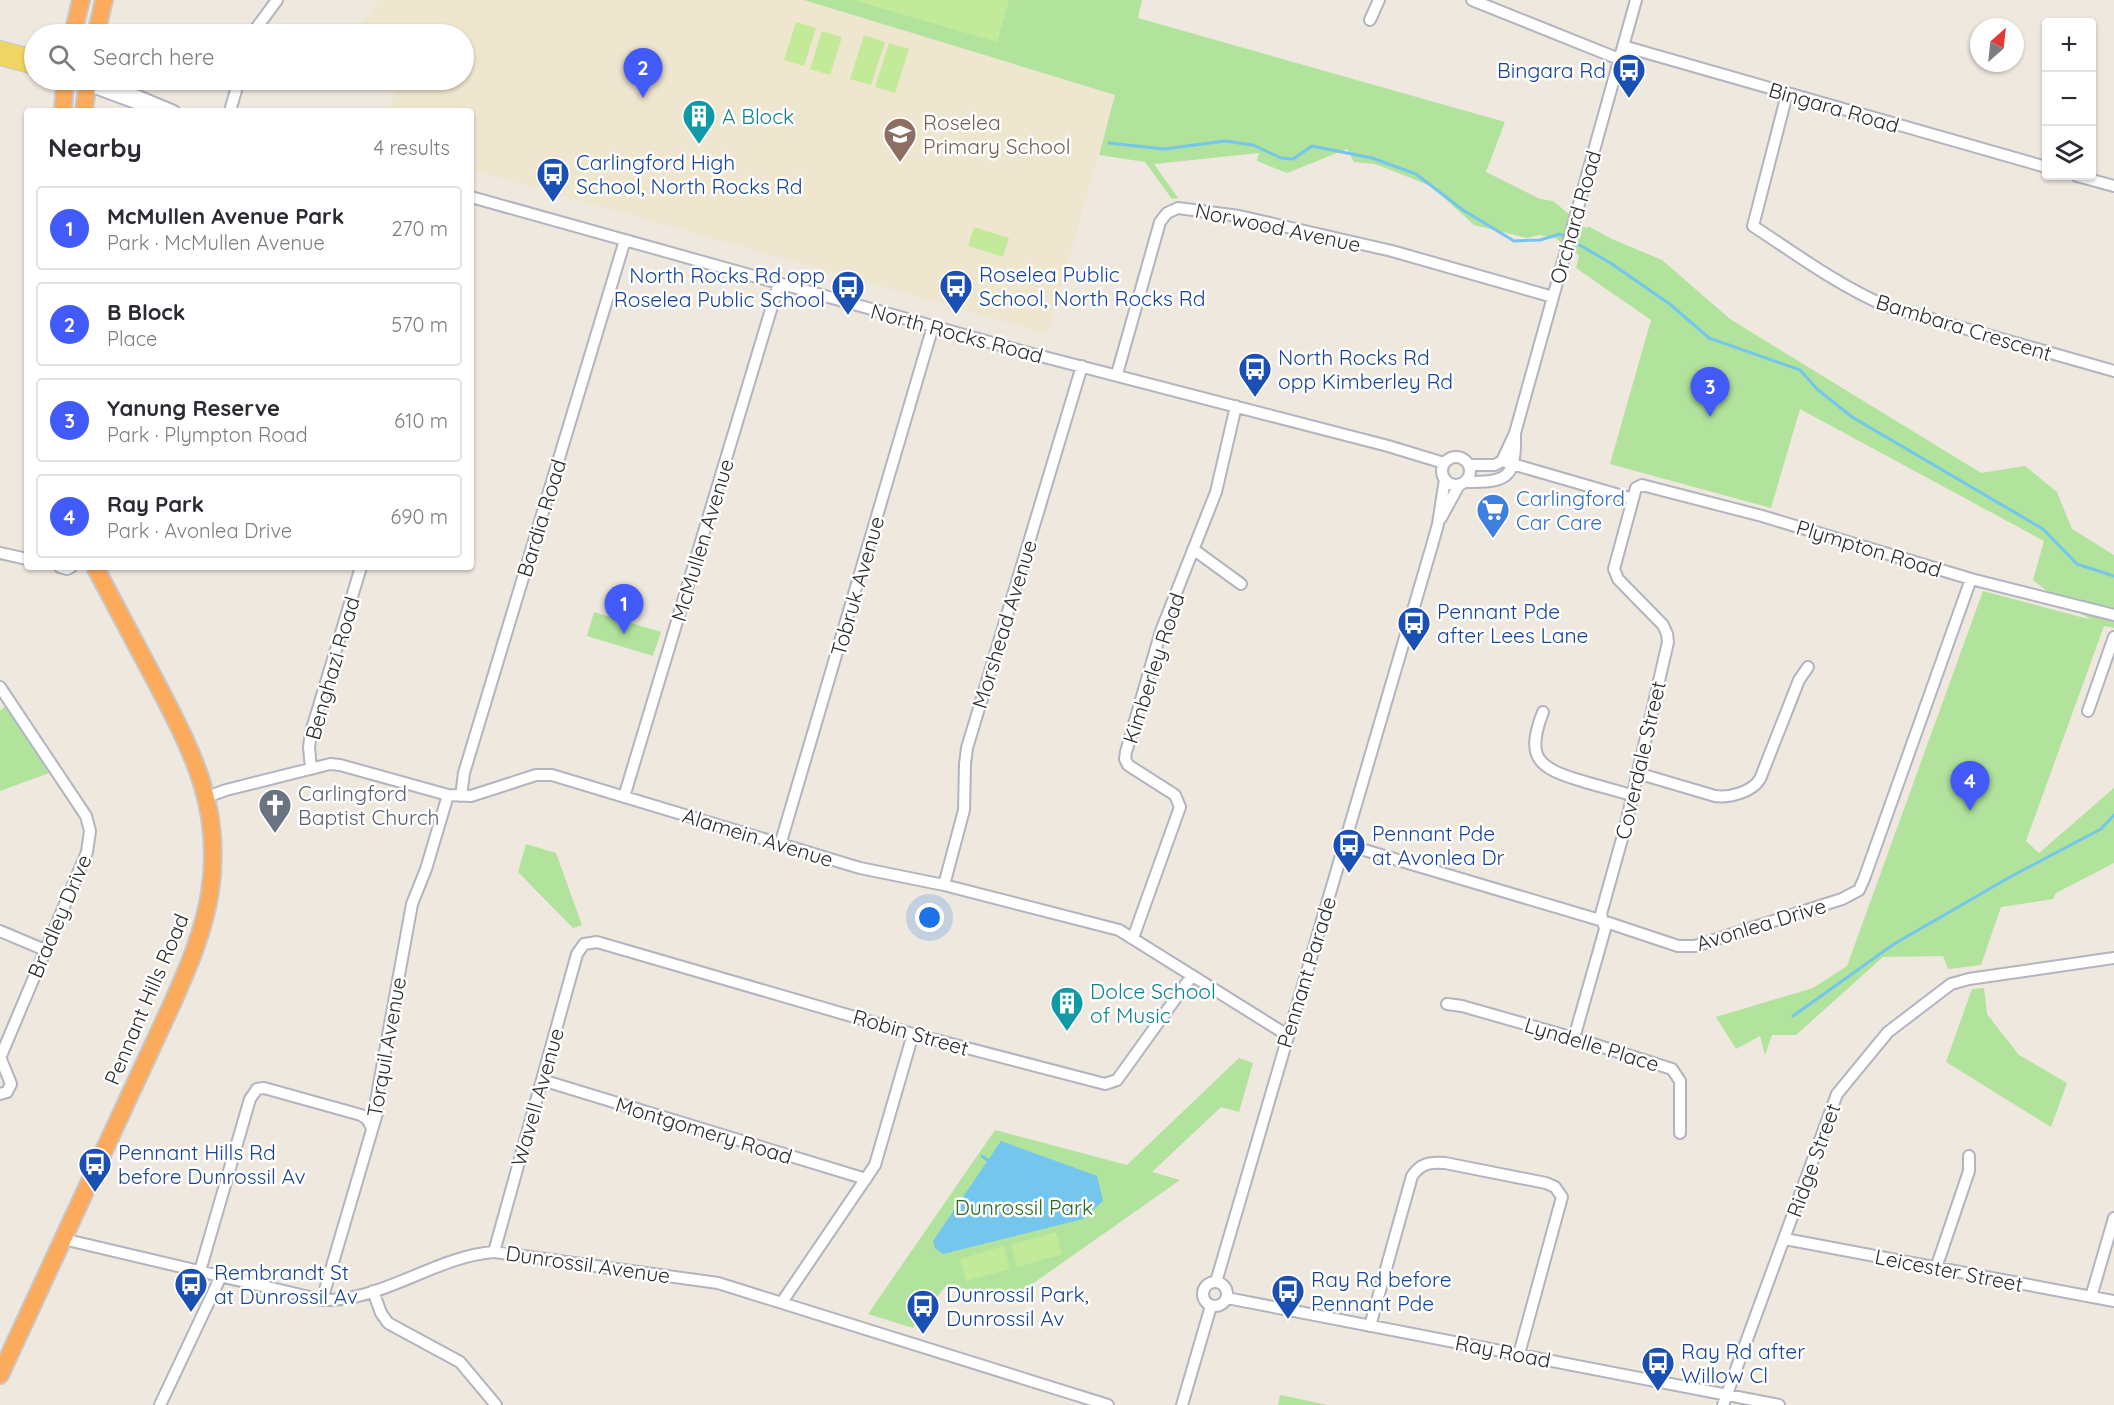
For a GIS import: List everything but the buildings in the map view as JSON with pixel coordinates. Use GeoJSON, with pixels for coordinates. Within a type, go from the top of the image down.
{"type":"FeatureCollection","features":[{"type":"Feature","properties":{"kind":"highway"},"geometry":{"type":"LineString","coordinates":[[75,24],[81,0]]}},
{"type":"Feature","properties":{"kind":"highway"},"geometry":{"type":"LineString","coordinates":[[98,24],[104,0]]}},
{"type":"Feature","properties":{"kind":"highway"},"geometry":{"type":"LineString","coordinates":[[63,108],[64,90]]}},
{"type":"Feature","properties":{"kind":"highway"},"geometry":{"type":"LineString","coordinates":[[84,108],[86,90]]}},
{"type":"Feature","properties":{"kind":"highway","name":"Pennant Hills Road"},"geometry":{"type":"LineString","coordinates":[[0,1375],[172,1004],[204,921],[210,892],[214,855],[207,797],[200,772],[186,740],[97,570]]}},
{"type":"Feature","properties":{"kind":"main road"},"geometry":{"type":"LineString","coordinates":[[0,48],[24,54]]}},
{"type":"Feature","properties":{"kind":"main road"},"geometry":{"type":"LineString","coordinates":[[19,53],[24,53]]}},
{"type":"Feature","properties":{"kind":"main road"},"geometry":{"type":"LineString","coordinates":[[0,58],[24,64]]}},
{"type":"Feature","properties":{"kind":"street"},"geometry":{"type":"LineString","coordinates":[[259,24],[277,0]]}},
{"type":"Feature","properties":{"kind":"street"},"geometry":{"type":"LineString","coordinates":[[1370,20],[1379,0]]}},
{"type":"Feature","properties":{"kind":"street"},"geometry":{"type":"LineString","coordinates":[[1472,0],[1619,59]]}},
{"type":"Feature","properties":{"kind":"street","name":"Orchard Road"},"geometry":{"type":"LineString","coordinates":[[1507,462],[1636,0]]}},
{"type":"Feature","properties":{"kind":"street","name":"Bingara Road"},"geometry":{"type":"LineString","coordinates":[[1623,46],[2042,166]]}},
{"type":"Feature","properties":{"kind":"street"},"geometry":{"type":"LineString","coordinates":[[108,90],[150,108]]}},
{"type":"Feature","properties":{"kind":"street"},"geometry":{"type":"LineString","coordinates":[[113,90],[165,108]]}},
{"type":"Feature","properties":{"kind":"street"},"geometry":{"type":"LineString","coordinates":[[231,108],[236,90]]}},
{"type":"Feature","properties":{"kind":"street","name":"Bambara Crescent"},"geometry":{"type":"LineString","coordinates":[[1787,94],[1754,226],[1867,298],[1886,306],[2114,371]]}},
{"type":"Feature","properties":{"kind":"street"},"geometry":{"type":"LineString","coordinates":[[2091,180],[2114,186]]}},
{"type":"Feature","properties":{"kind":"street","name":"North Rocks Road"},"geometry":{"type":"LineString","coordinates":[[474,199],[933,326],[1388,446],[1444,463]]}},
{"type":"Feature","properties":{"kind":"street","name":"Norwood Avenue"},"geometry":{"type":"LineString","coordinates":[[1117,374],[1160,222],[1167,213],[1179,208],[1239,216],[1314,233],[1410,256],[1553,297]]}},
{"type":"Feature","properties":{"kind":"street","name":"Bardia Road"},"geometry":{"type":"LineString","coordinates":[[461,796],[464,773],[625,240]]}},
{"type":"Feature","properties":{"kind":"street","name":"McMullen Avenue"},"geometry":{"type":"LineString","coordinates":[[624,797],[779,283]]}},
{"type":"Feature","properties":{"kind":"street","name":"Tobruk Avenue"},"geometry":{"type":"LineString","coordinates":[[780,845],[933,326]]}},
{"type":"Feature","properties":{"kind":"street","name":"Morshead Avenue"},"geometry":{"type":"LineString","coordinates":[[944,885],[964,810],[967,748],[1082,366]]}},
{"type":"Feature","properties":{"kind":"street","name":"Kimberley Road"},"geometry":{"type":"LineString","coordinates":[[1133,938],[1180,807],[1175,795],[1128,765],[1126,752],[1159,636],[1217,488],[1236,406]]}},
{"type":"Feature","properties":{"kind":"street"},"geometry":{"type":"LineString","coordinates":[[1507,462],[1508,472],[1502,478],[1491,482],[1449,484],[1444,479],[1442,471],[1444,463],[1451,458],[1459,457],[1469,465],[1495,465],[1507,462],[1633,499]]}},
{"type":"Feature","properties":{"kind":"street"},"geometry":{"type":"LineString","coordinates":[[1462,483],[1470,474],[1469,465]]}},
{"type":"Feature","properties":{"kind":"street","name":"Pennant Parade"},"geometry":{"type":"LineString","coordinates":[[1216,1282],[1438,524],[1444,479]]}},
{"type":"Feature","properties":{"kind":"street","name":"Pennant Parade"},"geometry":{"type":"LineString","coordinates":[[1438,524],[1462,483]]}},
{"type":"Feature","properties":{"kind":"street","name":"Plympton Road"},"geometry":{"type":"LineString","coordinates":[[1633,499],[1636,489],[1642,485],[1762,516],[1971,579],[2114,615]]}},
{"type":"Feature","properties":{"kind":"street","name":"Coverdale Street"},"geometry":{"type":"LineString","coordinates":[[1574,1038],[1605,928],[1601,914],[1622,840],[1668,638],[1663,625],[1618,579],[1614,569],[1633,499]]}},
{"type":"Feature","properties":{"kind":"street"},"geometry":{"type":"LineString","coordinates":[[1193,549],[1240,584]]}},
{"type":"Feature","properties":{"kind":"street"},"geometry":{"type":"LineString","coordinates":[[0,553],[24,558]]}},
{"type":"Feature","properties":{"kind":"street","name":"Benghazi Road"},"geometry":{"type":"LineString","coordinates":[[310,769],[311,732],[360,570]]}},
{"type":"Feature","properties":{"kind":"street","name":"Avonlea Drive"},"geometry":{"type":"LineString","coordinates":[[1344,844],[1603,921],[1678,946],[1695,946],[1842,899],[1859,890],[1971,579]]}},
{"type":"Feature","properties":{"kind":"street"},"geometry":{"type":"LineString","coordinates":[[2088,711],[2114,637]]}},
{"type":"Feature","properties":{"kind":"street"},"geometry":{"type":"LineString","coordinates":[[1637,773],[1715,796],[1723,797],[1751,789],[1760,780],[1799,680],[1808,667]]}},
{"type":"Feature","properties":{"kind":"street","name":"Bradley Drive"},"geometry":{"type":"LineString","coordinates":[[0,687],[69,789],[89,823],[90,837],[87,852],[0,1058],[11,1084],[7,1092],[0,1094]]}},
{"type":"Feature","properties":{"kind":"street"},"geometry":{"type":"LineString","coordinates":[[1543,712],[1534,742],[1536,753],[1545,766],[1557,774],[1631,795]]}},
{"type":"Feature","properties":{"kind":"street","name":"Alamein Avenue"},"geometry":{"type":"LineString","coordinates":[[207,797],[226,790],[330,764],[448,795],[461,796],[471,796],[536,775],[546,774],[860,868],[944,885],[1119,930],[1287,1035]]}},
{"type":"Feature","properties":{"kind":"street","name":"Torquil Avenue"},"geometry":{"type":"LineString","coordinates":[[322,1300],[377,1113],[378,1089],[412,904],[426,869],[448,795]]}},
{"type":"Feature","properties":{"kind":"street"},"geometry":{"type":"LineString","coordinates":[[0,931],[45,950]]}},
{"type":"Feature","properties":{"kind":"street","name":"Robin Street"},"geometry":{"type":"LineString","coordinates":[[584,944],[597,942],[913,1034],[1105,1084],[1117,1080],[1191,976]]}},
{"type":"Feature","properties":{"kind":"street","name":"Wavell Avenue"},"geometry":{"type":"LineString","coordinates":[[494,1252],[577,954],[584,944]]}},
{"type":"Feature","properties":{"kind":"street","name":"Ridge Street"},"geometry":{"type":"LineString","coordinates":[[1725,1400],[1837,1094],[1888,1032],[1951,984],[1969,979],[2114,958]]}},
{"type":"Feature","properties":{"kind":"street","name":"Lyndelle Place"},"geometry":{"type":"LineString","coordinates":[[1447,1004],[1462,1006],[1668,1067],[1675,1071],[1681,1085],[1680,1133]]}},
{"type":"Feature","properties":{"kind":"street"},"geometry":{"type":"LineString","coordinates":[[782,1302],[875,1165],[913,1034]]}},
{"type":"Feature","properties":{"kind":"street","name":"Montgomery Road"},"geometry":{"type":"LineString","coordinates":[[542,1080],[866,1179]]}},
{"type":"Feature","properties":{"kind":"street"},"geometry":{"type":"LineString","coordinates":[[200,1271],[250,1099],[257,1089],[264,1088],[361,1115],[367,1119],[372,1128]]}},
{"type":"Feature","properties":{"kind":"street"},"geometry":{"type":"LineString","coordinates":[[1936,1268],[1969,1171],[1969,1156]]}},
{"type":"Feature","properties":{"kind":"street"},"geometry":{"type":"LineString","coordinates":[[1370,1326],[1412,1176],[1417,1169],[1432,1162],[1466,1167],[1546,1183],[1555,1187],[1562,1197],[1519,1354]]}},
{"type":"Feature","properties":{"kind":"street"},"geometry":{"type":"LineString","coordinates":[[2091,1297],[2114,1218]]}},
{"type":"Feature","properties":{"kind":"street","name":"Dunrossil Avenue"},"geometry":{"type":"LineString","coordinates":[[63,1239],[322,1300],[348,1298],[465,1257],[494,1252],[717,1282],[1108,1405]]}},
{"type":"Feature","properties":{"kind":"street","name":"Leicester Street"},"geometry":{"type":"LineString","coordinates":[[1785,1239],[2114,1301]]}},
{"type":"Feature","properties":{"kind":"street"},"geometry":{"type":"LineString","coordinates":[[160,1405],[221,1276]]}},
{"type":"Feature","properties":{"kind":"street"},"geometry":{"type":"LineString","coordinates":[[1216,1282],[1226,1287],[1227,1298],[1222,1304],[1211,1306],[1205,1301],[1204,1290],[1209,1284],[1216,1282]]}},
{"type":"Feature","properties":{"kind":"street"},"geometry":{"type":"LineString","coordinates":[[373,1291],[388,1323],[460,1362],[496,1405]]}},
{"type":"Feature","properties":{"kind":"street","name":"Ray Road"},"geometry":{"type":"LineString","coordinates":[[1227,1298],[1519,1354],[1725,1400],[1779,1405]]}},
{"type":"Feature","properties":{"kind":"street"},"geometry":{"type":"LineString","coordinates":[[1182,1405],[1211,1306]]}},
{"type":"Feature","properties":{"kind":"shaded area","name":"Roselea Primary School"},"geometry":{"type":"Polygon","coordinates":[[[380,0],[804,0],[1115,95],[1048,334],[474,171],[474,108],[390,108],[395,90],[474,90],[474,24],[360,24],[380,0]]]}},
{"type":"Feature","properties":{"kind":"green space"},"geometry":{"type":"Polygon","coordinates":[[[804,0],[1142,0],[1138,18],[1505,122],[1486,172],[1540,199],[1553,201],[1587,229],[1588,226],[1662,260],[1730,319],[1981,473],[2025,466],[2057,492],[2072,529],[2114,555],[2114,628],[2104,626],[2026,841],[2039,853],[2114,788],[2114,863],[2056,893],[2053,899],[2001,907],[1981,965],[1948,969],[1943,956],[1883,957],[1796,1035],[1772,1035],[1765,1055],[1760,1036],[1736,1049],[1716,1017],[1813,988],[1847,966],[1983,591],[2092,620],[2062,603],[2033,580],[2044,541],[1800,409],[1771,508],[1610,464],[1651,320],[1576,268],[1579,255],[1554,237],[1539,235],[1527,238],[1474,225],[1431,186],[1375,164],[1354,162],[1347,149],[1287,173],[1257,161],[1259,153],[1154,164],[1178,198],[1172,199],[1145,162],[1099,155],[1115,95],[804,0]]]}},
{"type":"Feature","properties":{"kind":"green space"},"geometry":{"type":"Polygon","coordinates":[[[853,0],[1009,0],[997,42],[853,0]]]}},
{"type":"Feature","properties":{"kind":"green space"},"geometry":{"type":"Polygon","coordinates":[[[796,22],[816,28],[804,66],[784,60],[796,22]]]}},
{"type":"Feature","properties":{"kind":"green space"},"geometry":{"type":"Polygon","coordinates":[[[822,31],[842,37],[830,75],[810,69],[822,31]]]}},
{"type":"Feature","properties":{"kind":"green space"},"geometry":{"type":"Polygon","coordinates":[[[864,35],[885,42],[871,85],[850,79],[864,35]]]}},
{"type":"Feature","properties":{"kind":"green space"},"geometry":{"type":"Polygon","coordinates":[[[889,43],[909,49],[895,93],[875,87],[889,43]]]}},
{"type":"Feature","properties":{"kind":"green space"},"geometry":{"type":"Polygon","coordinates":[[[974,227],[1009,238],[1003,257],[968,246],[974,227]]]}},
{"type":"Feature","properties":{"kind":"green space"},"geometry":{"type":"Polygon","coordinates":[[[594,612],[661,632],[653,656],[587,636],[594,612]]]}},
{"type":"Feature","properties":{"kind":"green space"},"geometry":{"type":"Polygon","coordinates":[[[5,706],[49,773],[0,791],[0,711],[5,706]]]}},
{"type":"Feature","properties":{"kind":"green space"},"geometry":{"type":"Polygon","coordinates":[[[526,844],[556,853],[582,925],[573,928],[518,872],[526,844]]]}},
{"type":"Feature","properties":{"kind":"green space"},"geometry":{"type":"Polygon","coordinates":[[[1984,988],[1987,1014],[2019,1055],[2067,1083],[2051,1127],[1946,1062],[1972,989],[1984,988]]]}},
{"type":"Feature","properties":{"kind":"green space","name":"Dunrossil Park"},"geometry":{"type":"Polygon","coordinates":[[[1239,1058],[1253,1063],[1239,1112],[1221,1107],[1152,1172],[1180,1180],[1018,1294],[945,1287],[913,1328],[868,1314],[995,1130],[1127,1165],[1239,1058]]]}},
{"type":"Feature","properties":{"kind":"green space"},"geometry":{"type":"Polygon","coordinates":[[[1056,1232],[1062,1254],[1017,1267],[1011,1245],[1056,1232]]]}},
{"type":"Feature","properties":{"kind":"green space"},"geometry":{"type":"Polygon","coordinates":[[[1004,1246],[1010,1269],[966,1281],[960,1259],[1004,1246]]]}},
{"type":"Feature","properties":{"kind":"green space"},"geometry":{"type":"Polygon","coordinates":[[[1280,1395],[1328,1405],[1278,1405],[1280,1395]]]}},
{"type":"Feature","properties":{"kind":"water"},"geometry":{"type":"Polygon","coordinates":[[[1001,1141],[1097,1176],[1103,1201],[1083,1219],[943,1254],[935,1248],[933,1241],[1001,1141]]]}},
{"type":"Feature","properties":{"kind":"waterway"},"geometry":{"type":"LineString","coordinates":[[1109,143],[1164,149],[1225,141],[1253,145],[1281,158],[1293,159],[1312,146],[1372,158],[1416,174],[1463,210],[1514,241],[1540,240],[1560,234],[1567,238]]}},
{"type":"Feature","properties":{"kind":"waterway"},"geometry":{"type":"LineString","coordinates":[[1573,241],[1612,264],[1671,305],[1709,338],[1800,370],[1817,389],[1852,417],[2043,529],[2077,564],[2114,576]]}},
{"type":"Feature","properties":{"kind":"waterway"},"geometry":{"type":"LineString","coordinates":[[1793,1016],[1894,944],[2010,877],[2101,829],[2114,815]]}},
{"type":"Feature","properties":{"kind":"waterway"},"geometry":{"type":"LineString","coordinates":[[982,1156],[990,1162]]}},
{"type":"Feature","properties":{"kind":"place","name":"B Block"},"geometry":{"type":"Point","coordinates":[643,98]}},
{"type":"Feature","properties":{"kind":"place","name":"Bingara Rd"},"geometry":{"type":"Point","coordinates":[1629,99]}},
{"type":"Feature","properties":{"kind":"place","name":"A Block"},"geometry":{"type":"Point","coordinates":[699,145]}},
{"type":"Feature","properties":{"kind":"place","name":"Roselea Primary School"},"geometry":{"type":"Point","coordinates":[900,163]}},
{"type":"Feature","properties":{"kind":"place","name":"Carlingford High School, North Rocks Rd"},"geometry":{"type":"Point","coordinates":[553,203]}},
{"type":"Feature","properties":{"kind":"place","name":"Roselea Public School, North Rocks Rd"},"geometry":{"type":"Point","coordinates":[956,315]}},
{"type":"Feature","properties":{"kind":"place","name":"North Rocks Rd opp Roselea Public School"},"geometry":{"type":"Point","coordinates":[848,316]}},
{"type":"Feature","properties":{"kind":"place","name":"North Rocks Rd opp Kimberley Rd"},"geometry":{"type":"Point","coordinates":[1255,398]}},
{"type":"Feature","properties":{"kind":"place","name":"Yanung Reserve"},"geometry":{"type":"Point","coordinates":[1710,417]}},
{"type":"Feature","properties":{"kind":"place","name":"Carlingford Car Care"},"geometry":{"type":"Point","coordinates":[1493,539]}},
{"type":"Feature","properties":{"kind":"place","name":"McMullen Avenue Park"},"geometry":{"type":"Point","coordinates":[624,634]}},
{"type":"Feature","properties":{"kind":"place","name":"Pennant Pde after Lees Lane"},"geometry":{"type":"Point","coordinates":[1414,652]}},
{"type":"Feature","properties":{"kind":"place","name":"Ray Park"},"geometry":{"type":"Point","coordinates":[1970,811]}},
{"type":"Feature","properties":{"kind":"place","name":"Carlingford Baptist Church"},"geometry":{"type":"Point","coordinates":[275,834]}},
{"type":"Feature","properties":{"kind":"place","name":"Pennant Pde at Avonlea Dr"},"geometry":{"type":"Point","coordinates":[1349,874]}},
{"type":"Feature","properties":{"kind":"place","name":"Dolce School of Music"},"geometry":{"type":"Point","coordinates":[1067,1032]}},
{"type":"Feature","properties":{"kind":"place","name":"Pennant Hills Rd before Dunrossil Av"},"geometry":{"type":"Point","coordinates":[95,1193]}},
{"type":"Feature","properties":{"kind":"place","name":"Rembrandt St at Dunrossil Av"},"geometry":{"type":"Point","coordinates":[191,1313]}},
{"type":"Feature","properties":{"kind":"place","name":"Ray Rd before Pennant Pde"},"geometry":{"type":"Point","coordinates":[1288,1320]}},
{"type":"Feature","properties":{"kind":"place","name":"Dunrossil Park, Dunrossil Av"},"geometry":{"type":"Point","coordinates":[923,1335]}},
{"type":"Feature","properties":{"kind":"place","name":"Ray Rd after Willow Cl"},"geometry":{"type":"Point","coordinates":[1658,1392]}}]}
